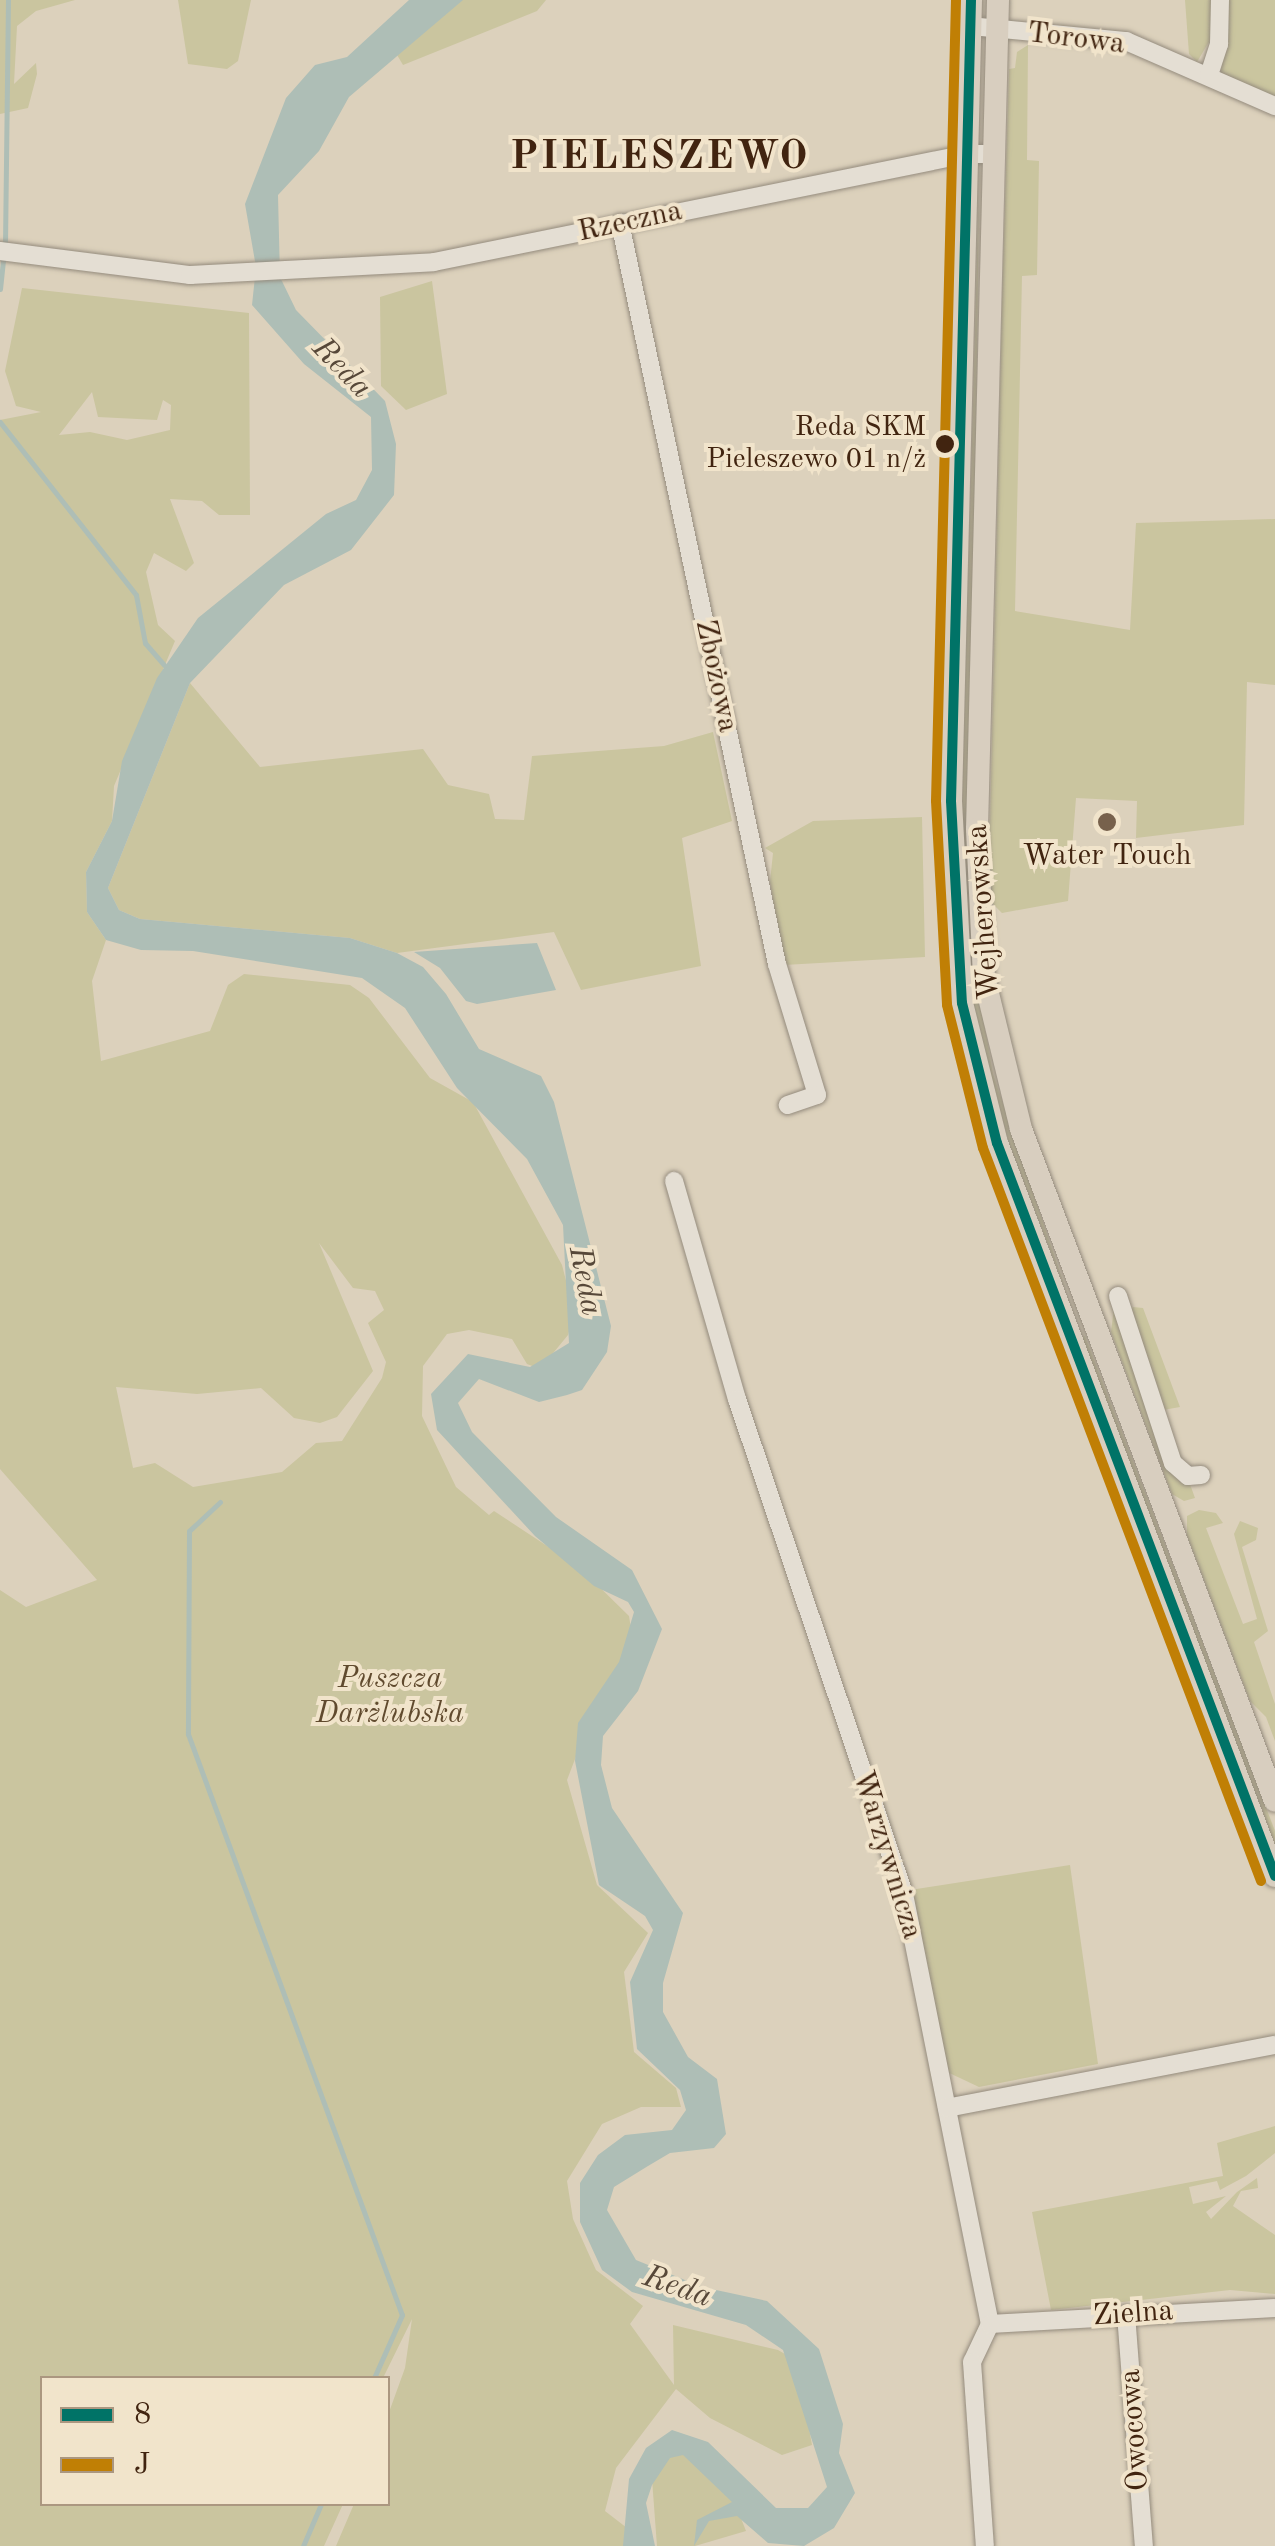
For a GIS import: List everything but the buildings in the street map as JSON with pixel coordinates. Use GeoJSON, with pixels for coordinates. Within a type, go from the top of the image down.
{"type":"FeatureCollection","features":[{"type":"Feature","properties":{"kind":"main road","name":"Wejherowska"},"geometry":{"type":"LineString","coordinates":[[971,0],[951,821],[962,1003],[997,1143],[1275,1876]]}},
{"type":"Feature","properties":{"kind":"main road","name":"Wejherowska"},"geometry":{"type":"LineString","coordinates":[[998,0],[977,829],[984,978],[1021,1129],[1275,1800]]}},
{"type":"Feature","properties":{"kind":"street"},"geometry":{"type":"LineString","coordinates":[[1209,75],[1219,44],[1220,0]]}},
{"type":"Feature","properties":{"kind":"street"},"geometry":{"type":"LineString","coordinates":[[970,26],[998,28]]}},
{"type":"Feature","properties":{"kind":"street","name":"Torowa"},"geometry":{"type":"LineString","coordinates":[[998,28],[1126,42],[1275,106]]}},
{"type":"Feature","properties":{"kind":"street"},"geometry":{"type":"LineString","coordinates":[[968,154],[994,154]]}},
{"type":"Feature","properties":{"kind":"street","name":"Rzeczna"},"geometry":{"type":"LineString","coordinates":[[0,251],[162,273],[248,274],[434,262],[968,154]]}},
{"type":"Feature","properties":{"kind":"street","name":"Zbożowa"},"geometry":{"type":"LineString","coordinates":[[620,223],[777,964],[817,1094],[788,1105]]}},
{"type":"Feature","properties":{"kind":"street","name":"Warzywnicza"},"geometry":{"type":"LineString","coordinates":[[674,1180],[737,1399],[904,1894],[990,2324]]}},
{"type":"Feature","properties":{"kind":"street"},"geometry":{"type":"LineString","coordinates":[[1118,1296],[1173,1463],[1188,1476],[1201,1475]]}},
{"type":"Feature","properties":{"kind":"street"},"geometry":{"type":"LineString","coordinates":[[946,2108],[1275,2045]]}},
{"type":"Feature","properties":{"kind":"street","name":"Zielna"},"geometry":{"type":"LineString","coordinates":[[990,2324],[1275,2308]]}},
{"type":"Feature","properties":{"kind":"street","name":"Owocowa"},"geometry":{"type":"LineString","coordinates":[[1126,2314],[1144,2546]]}},
{"type":"Feature","properties":{"kind":"street"},"geometry":{"type":"LineString","coordinates":[[985,2546],[972,2362],[990,2324]]}},
{"type":"Feature","properties":{"kind":"green space"},"geometry":{"type":"Polygon","coordinates":[[[0,0],[75,0],[36,11],[17,26],[14,84],[36,63],[37,74],[28,108],[0,114],[0,0]]]}},
{"type":"Feature","properties":{"kind":"green space"},"geometry":{"type":"Polygon","coordinates":[[[178,0],[251,0],[238,61],[227,69],[188,64],[178,0]]]}},
{"type":"Feature","properties":{"kind":"green space"},"geometry":{"type":"Polygon","coordinates":[[[419,0],[546,0],[537,11],[403,65],[393,48],[419,0]]]}},
{"type":"Feature","properties":{"kind":"green space"},"geometry":{"type":"Polygon","coordinates":[[[1185,0],[1212,0],[1213,35],[1197,62],[1189,54],[1185,0]]]}},
{"type":"Feature","properties":{"kind":"green space"},"geometry":{"type":"Polygon","coordinates":[[[1226,0],[1275,0],[1275,99],[1221,74],[1226,0]]]}},
{"type":"Feature","properties":{"kind":"green space"},"geometry":{"type":"Polygon","coordinates":[[[1028,45],[1027,160],[1039,161],[1037,275],[1022,276],[1015,611],[1130,630],[1136,523],[1275,519],[1275,685],[1247,682],[1244,825],[1136,838],[1137,801],[1076,798],[1068,901],[1002,913],[990,901],[989,868],[1009,69],[1015,68],[1017,52],[1028,45]]]}},
{"type":"Feature","properties":{"kind":"green space"},"geometry":{"type":"Polygon","coordinates":[[[979,187],[970,942],[993,1074],[1067,1293],[1010,1147],[974,1013],[961,846],[979,187]]]}},
{"type":"Feature","properties":{"kind":"green space"},"geometry":{"type":"Polygon","coordinates":[[[432,281],[447,394],[406,410],[381,386],[380,297],[432,281]]]}},
{"type":"Feature","properties":{"kind":"green space","name":"Puszcza Darżlubska"},"geometry":{"type":"Polygon","coordinates":[[[22,288],[249,313],[250,515],[219,515],[202,501],[170,499],[194,563],[186,571],[154,553],[146,572],[158,625],[175,641],[114,786],[112,821],[86,872],[87,912],[106,940],[92,981],[101,1061],[210,1031],[228,985],[244,974],[350,985],[369,998],[430,1078],[473,1102],[562,1265],[574,1312],[568,1335],[540,1369],[527,1364],[512,1339],[469,1330],[447,1334],[423,1366],[422,1416],[456,1487],[489,1515],[494,1511],[579,1567],[629,1616],[633,1641],[623,1667],[600,1694],[567,1780],[597,1885],[648,1933],[624,1972],[634,2052],[676,2088],[681,2107],[641,2107],[602,2124],[567,2181],[573,2219],[596,2270],[643,2306],[630,2324],[674,2385],[673,2325],[778,2350],[797,2361],[812,2445],[782,2455],[710,2418],[676,2389],[616,2468],[605,2511],[627,2528],[629,2546],[336,2546],[353,2506],[390,2506],[390,2409],[405,2368],[412,2319],[384,2376],[40,2376],[40,2506],[342,2506],[324,2546],[0,2546],[0,1590],[26,1607],[97,1580],[0,1469],[0,420],[41,412],[16,406],[5,371],[22,288]],[[92,392],[59,435],[90,432],[127,440],[170,430],[171,405],[163,400],[157,420],[98,417],[92,392]],[[319,1243],[373,1371],[337,1417],[320,1423],[294,1418],[261,1388],[197,1394],[116,1387],[133,1468],[155,1463],[193,1487],[282,1472],[316,1443],[342,1441],[382,1378],[386,1362],[368,1323],[384,1310],[375,1291],[353,1288],[319,1243]]]}},
{"type":"Feature","properties":{"kind":"green space"},"geometry":{"type":"Polygon","coordinates":[[[190,683],[260,767],[423,749],[448,785],[489,794],[495,819],[524,820],[532,756],[664,746],[713,732],[732,821],[682,838],[701,966],[581,990],[554,932],[397,953],[350,938],[140,919],[119,910],[108,888],[190,683]]]}},
{"type":"Feature","properties":{"kind":"green space"},"geometry":{"type":"Polygon","coordinates":[[[922,817],[925,957],[784,965],[770,882],[773,853],[765,848],[813,821],[922,817]]]}},
{"type":"Feature","properties":{"kind":"green space"},"geometry":{"type":"Polygon","coordinates":[[[1133,1307],[1143,1308],[1180,1407],[1163,1410],[1195,1498],[1184,1501],[1172,1494],[1111,1332],[1114,1308],[1129,1313],[1133,1307]]]}},
{"type":"Feature","properties":{"kind":"green space"},"geometry":{"type":"Polygon","coordinates":[[[1085,1336],[1275,1831],[1275,1850],[1082,1337],[1085,1336]]]}},
{"type":"Feature","properties":{"kind":"green space"},"geometry":{"type":"Polygon","coordinates":[[[1199,1510],[1216,1513],[1223,1523],[1206,1528],[1243,1624],[1257,1619],[1234,1534],[1240,1521],[1258,1528],[1256,1540],[1242,1547],[1268,1631],[1254,1642],[1275,1704],[1275,1741],[1266,1717],[1250,1701],[1187,1536],[1187,1516],[1199,1510]]]}},
{"type":"Feature","properties":{"kind":"green space"},"geometry":{"type":"Polygon","coordinates":[[[1070,1865],[1098,2064],[979,2087],[943,2070],[910,1890],[1070,1865]]]}},
{"type":"Feature","properties":{"kind":"green space"},"geometry":{"type":"Polygon","coordinates":[[[1275,2126],[1275,2153],[1246,2176],[1220,2190],[1217,2181],[1189,2187],[1193,2204],[1226,2196],[1206,2212],[1211,2219],[1237,2192],[1257,2178],[1258,2188],[1241,2191],[1233,2206],[1275,2235],[1275,2294],[1230,2290],[1051,2310],[1032,2212],[1223,2176],[1217,2143],[1275,2126]]]}},
{"type":"Feature","properties":{"kind":"green space"},"geometry":{"type":"Polygon","coordinates":[[[679,2441],[731,2493],[746,2531],[695,2546],[657,2546],[652,2479],[679,2441]]]}},
{"type":"Feature","properties":{"kind":"water","name":"Reda"},"geometry":{"type":"Polygon","coordinates":[[[409,0],[463,0],[349,97],[319,151],[278,195],[280,277],[296,310],[385,401],[396,444],[394,495],[351,550],[284,585],[190,683],[108,888],[119,910],[140,919],[350,938],[397,953],[423,967],[446,994],[479,1049],[541,1076],[554,1102],[611,1326],[607,1352],[582,1390],[539,1402],[479,1379],[458,1403],[472,1432],[556,1517],[632,1570],[662,1629],[638,1691],[603,1736],[601,1765],[612,1808],[683,1913],[663,1983],[663,2012],[688,2057],[717,2079],[726,2134],[714,2148],[670,2153],[614,2187],[607,2210],[636,2260],[702,2287],[767,2301],[819,2349],[843,2424],[839,2453],[855,2493],[834,2528],[804,2546],[768,2543],[737,2516],[709,2521],[694,2546],[697,2520],[732,2502],[683,2455],[670,2458],[652,2485],[646,2503],[655,2546],[623,2546],[629,2479],[646,2448],[672,2430],[708,2442],[776,2508],[808,2508],[827,2487],[783,2350],[746,2325],[632,2292],[602,2270],[580,2222],[580,2183],[598,2155],[625,2135],[672,2130],[686,2110],[680,2090],[637,2049],[630,1982],[653,1930],[645,1916],[599,1885],[575,1761],[578,1723],[619,1662],[634,1612],[628,1602],[594,1586],[535,1536],[437,1430],[431,1394],[468,1354],[530,1367],[569,1343],[563,1225],[527,1159],[457,1088],[405,1008],[362,978],[193,951],[141,950],[106,940],[87,912],[86,872],[112,821],[122,761],[157,678],[198,618],[326,514],[356,500],[372,470],[371,417],[304,364],[252,305],[256,267],[245,204],[286,98],[315,65],[347,57],[409,0]]]}},
{"type":"Feature","properties":{"kind":"water"},"geometry":{"type":"Polygon","coordinates":[[[537,943],[556,990],[477,1004],[466,1001],[440,968],[414,952],[537,943]]]}},
{"type":"Feature","properties":{"kind":"waterway"},"geometry":{"type":"LineString","coordinates":[[5,245],[8,0]]}},
{"type":"Feature","properties":{"kind":"waterway"},"geometry":{"type":"LineString","coordinates":[[0,289],[3,258]]}},
{"type":"Feature","properties":{"kind":"waterway"},"geometry":{"type":"LineString","coordinates":[[0,422],[136,595],[145,643],[164,665]]}},
{"type":"Feature","properties":{"kind":"waterway"},"geometry":{"type":"LineString","coordinates":[[220,1502],[189,1531],[188,1734],[402,2315],[375,2376]]}},
{"type":"Feature","properties":{"kind":"waterway"},"geometry":{"type":"LineString","coordinates":[[303,2546],[320,2506]]}},
{"type":"Feature","properties":{"kind":"transit line","name":"J"},"geometry":{"type":"LineString","coordinates":[[956,0],[936,801],[947,1005],[983,1148],[1261,1881]]}},
{"type":"Feature","properties":{"kind":"transit line","name":"8"},"geometry":{"type":"LineString","coordinates":[[971,0],[951,801],[962,1003],[997,1143],[1275,1876]]}},
{"type":"Feature","properties":{"kind":"place","name":"Reda SKM Pieleszewo 01 n/ż"},"geometry":{"type":"Point","coordinates":[945,444]}},
{"type":"Feature","properties":{"kind":"place","name":"Water Touch"},"geometry":{"type":"Point","coordinates":[1107,822]}},
{"type":"Feature","properties":{"kind":"district","name":"PIELESZEWO"},"geometry":{"type":"Point","coordinates":[660,158]}}]}
